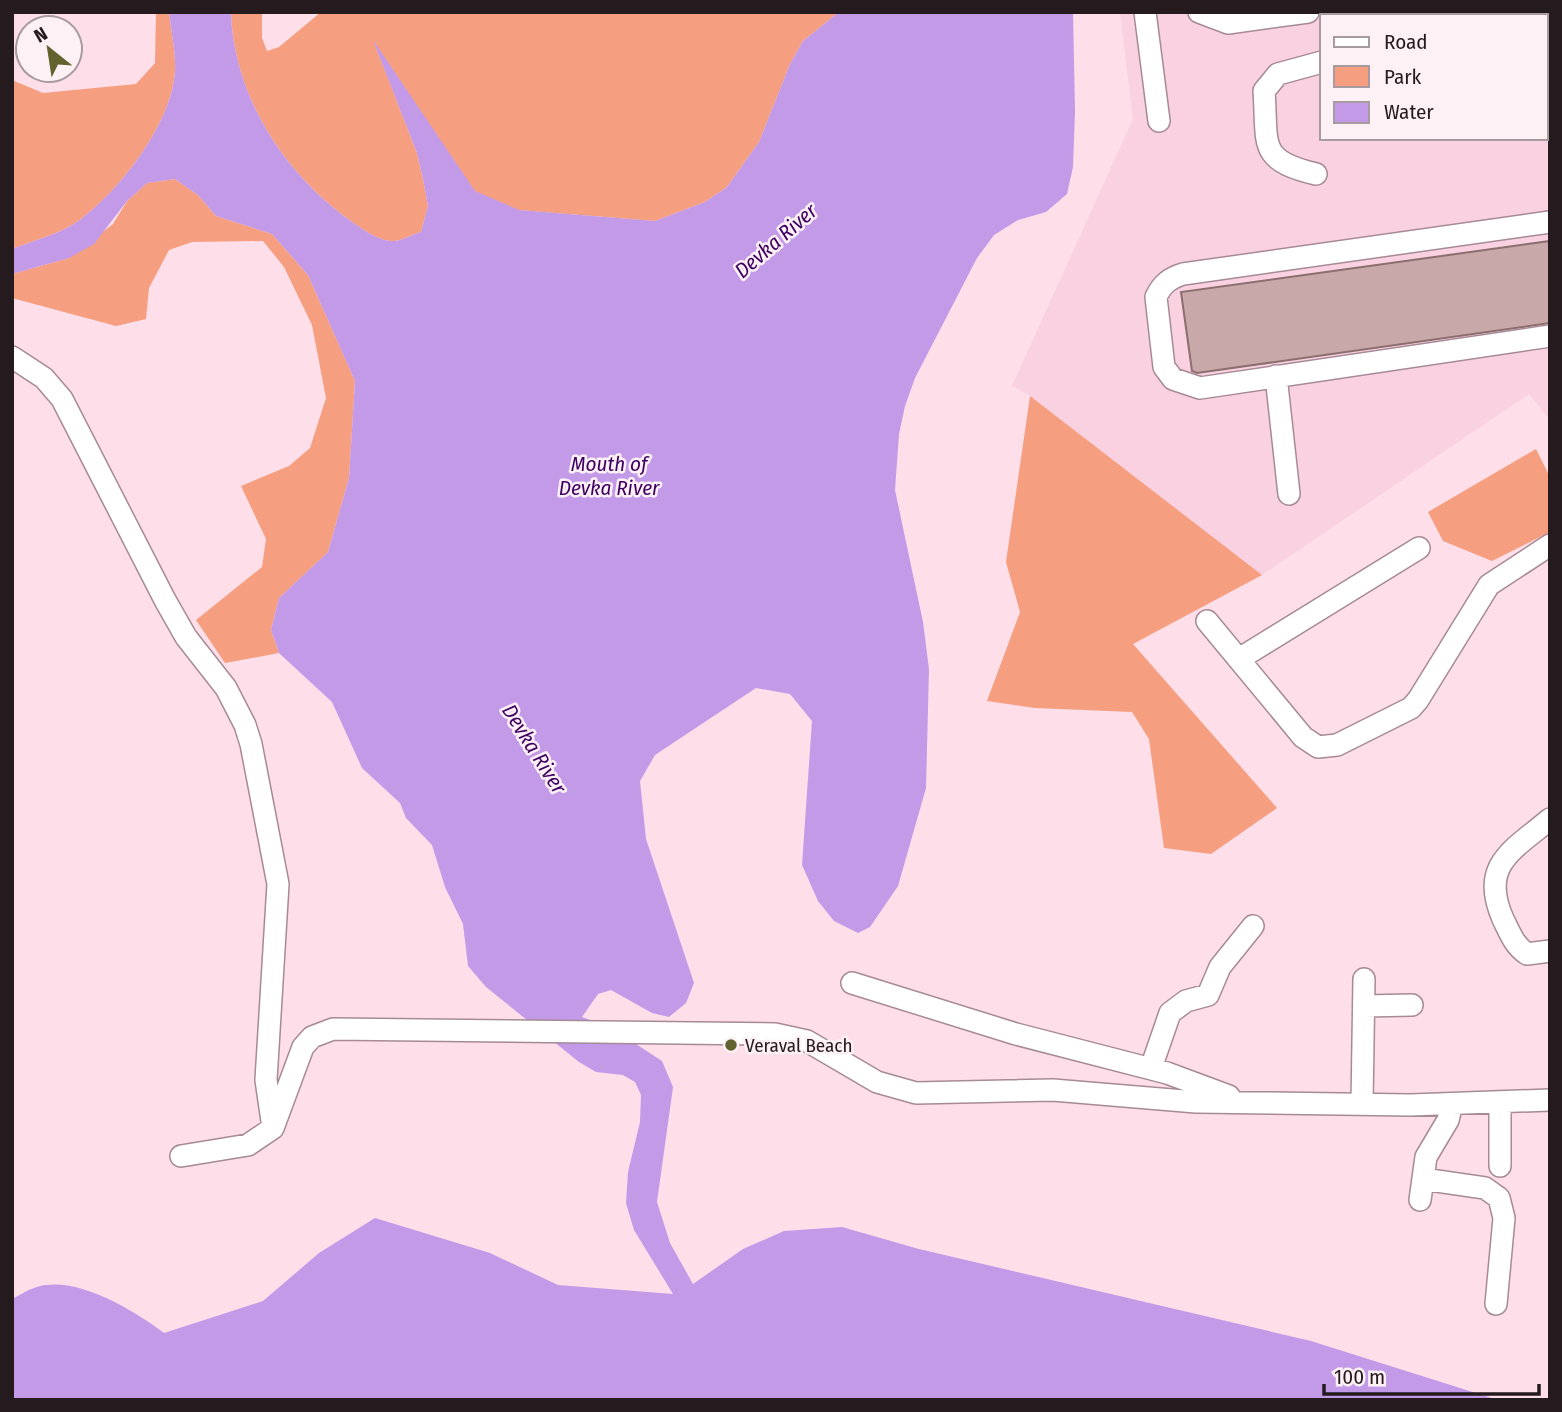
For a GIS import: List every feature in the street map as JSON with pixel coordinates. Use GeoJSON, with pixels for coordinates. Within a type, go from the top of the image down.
{"type":"FeatureCollection","features":[{"type":"Feature","properties":{"kind":"street"},"geometry":{"type":"LineString","coordinates":[[1199,12],[1228,23],[1308,12]]}},
{"type":"Feature","properties":{"kind":"street"},"geometry":{"type":"LineString","coordinates":[[1151,13],[1159,121]]}},
{"type":"Feature","properties":{"kind":"street"},"geometry":{"type":"LineString","coordinates":[[1316,174],[1289,168],[1278,162],[1271,152],[1267,142],[1264,91],[1278,74],[1320,63]]}},
{"type":"Feature","properties":{"kind":"street"},"geometry":{"type":"LineString","coordinates":[[1550,222],[1183,274],[1172,278],[1160,288],[1156,297],[1164,366],[1173,379],[1200,388],[1550,336]]}},
{"type":"Feature","properties":{"kind":"street"},"geometry":{"type":"LineString","coordinates":[[12,357],[44,379],[62,399],[176,620],[226,688],[245,725],[278,884],[266,1080],[276,1121]]}},
{"type":"Feature","properties":{"kind":"street"},"geometry":{"type":"LineString","coordinates":[[1276,376],[1289,495]]}},
{"type":"Feature","properties":{"kind":"street"},"geometry":{"type":"LineString","coordinates":[[1207,621],[1310,744],[1327,747],[1337,745],[1403,713],[1419,701],[1489,585],[1550,545]]}},
{"type":"Feature","properties":{"kind":"street"},"geometry":{"type":"LineString","coordinates":[[1238,659],[1419,548]]}},
{"type":"Feature","properties":{"kind":"street"},"geometry":{"type":"LineString","coordinates":[[1550,819],[1513,850],[1499,866],[1493,883],[1497,905],[1517,947],[1527,954],[1550,951]]}},
{"type":"Feature","properties":{"kind":"street"},"geometry":{"type":"LineString","coordinates":[[1151,1068],[1170,1013],[1186,1001],[1208,995],[1220,967],[1253,926]]}},
{"type":"Feature","properties":{"kind":"street"},"geometry":{"type":"LineString","coordinates":[[1362,1104],[1364,979]]}},
{"type":"Feature","properties":{"kind":"street"},"geometry":{"type":"LineString","coordinates":[[852,983],[1016,1034],[1151,1068],[1245,1102]]}},
{"type":"Feature","properties":{"kind":"street"},"geometry":{"type":"LineString","coordinates":[[1364,1006],[1412,1005]]}},
{"type":"Feature","properties":{"kind":"street"},"geometry":{"type":"LineString","coordinates":[[181,1156],[248,1145],[276,1121],[303,1047],[312,1037],[333,1029],[775,1034],[807,1041],[877,1082],[916,1093],[1053,1090],[1196,1102],[1362,1104],[1500,1104],[1550,1100]]}},
{"type":"Feature","properties":{"kind":"street"},"geometry":{"type":"LineString","coordinates":[[1420,1200],[1426,1157],[1448,1120],[1452,1104]]}},
{"type":"Feature","properties":{"kind":"street"},"geometry":{"type":"LineString","coordinates":[[1500,1104],[1500,1166]]}},
{"type":"Feature","properties":{"kind":"street"},"geometry":{"type":"LineString","coordinates":[[1423,1179],[1485,1188],[1499,1198],[1504,1218],[1496,1304]]}},
{"type":"Feature","properties":{"kind":"shaded area"},"geometry":{"type":"Polygon","coordinates":[[[1120,12],[1550,12],[1550,420],[1529,394],[1262,575],[1030,396],[1012,386],[1133,119],[1120,12]]]}},
{"type":"Feature","properties":{"kind":"green space"},"geometry":{"type":"Polygon","coordinates":[[[156,12],[169,12],[175,71],[172,92],[164,113],[140,156],[109,194],[77,222],[12,249],[12,80],[14,84],[22,84],[43,93],[136,84],[155,63],[156,12]]]}},
{"type":"Feature","properties":{"kind":"green space"},"geometry":{"type":"Polygon","coordinates":[[[231,12],[262,12],[262,38],[267,51],[279,47],[321,12],[839,12],[803,41],[790,64],[759,142],[727,187],[705,202],[655,221],[518,210],[474,191],[374,42],[417,153],[428,206],[421,232],[389,241],[364,230],[324,200],[283,154],[266,129],[241,72],[234,43],[231,12]]]}},
{"type":"Feature","properties":{"kind":"green space"},"geometry":{"type":"Polygon","coordinates":[[[175,179],[199,196],[216,216],[272,234],[308,275],[355,381],[349,478],[328,552],[279,598],[271,630],[279,653],[225,663],[196,620],[262,567],[266,539],[241,486],[289,466],[310,448],[326,398],[312,325],[284,267],[263,241],[192,242],[169,250],[149,288],[146,319],[116,326],[12,298],[12,274],[69,258],[113,224],[127,201],[147,183],[175,179]]]}},
{"type":"Feature","properties":{"kind":"green space"},"geometry":{"type":"Polygon","coordinates":[[[1030,396],[1262,575],[1133,644],[1277,808],[1211,854],[1164,848],[1149,739],[1132,712],[1035,708],[987,701],[1020,612],[1006,562],[1030,396]]]}},
{"type":"Feature","properties":{"kind":"green space"},"geometry":{"type":"Polygon","coordinates":[[[1536,449],[1549,475],[1550,532],[1492,561],[1443,541],[1428,512],[1536,449]]]}},
{"type":"Feature","properties":{"kind":"water","name":"Mouth of Devka River"},"geometry":{"type":"Polygon","coordinates":[[[169,12],[231,12],[234,43],[241,72],[266,129],[283,154],[324,200],[348,219],[376,237],[395,241],[421,232],[428,206],[417,153],[373,40],[475,191],[519,210],[655,221],[705,202],[727,187],[759,142],[790,64],[803,41],[839,12],[1073,12],[1075,111],[1073,167],[1067,194],[1046,212],[1018,220],[994,235],[977,258],[915,378],[899,434],[895,490],[923,622],[929,669],[926,788],[898,886],[870,927],[858,933],[834,921],[818,901],[802,865],[812,721],[790,694],[756,688],[655,755],[640,781],[646,839],[694,983],[686,1003],[669,1017],[652,1013],[611,990],[598,994],[582,1017],[613,1029],[662,1061],[673,1087],[657,1202],[670,1243],[693,1284],[743,1249],[784,1231],[842,1227],[919,1249],[1311,1341],[1498,1400],[12,1400],[12,1299],[37,1287],[70,1286],[104,1297],[164,1333],[263,1301],[319,1253],[375,1218],[490,1253],[558,1285],[673,1294],[634,1230],[626,1203],[628,1172],[640,1122],[641,1095],[635,1082],[623,1075],[596,1072],[579,1062],[486,987],[468,966],[463,924],[445,887],[432,845],[406,818],[400,803],[362,768],[332,702],[279,653],[271,630],[279,598],[328,552],[349,478],[355,381],[308,275],[272,234],[216,216],[199,196],[175,179],[147,183],[127,201],[94,244],[69,258],[12,274],[12,249],[77,222],[109,194],[140,156],[164,113],[172,92],[175,71],[169,12]]]}},
{"type":"Feature","properties":{"kind":"building"},"geometry":{"type":"Polygon","coordinates":[[[1550,241],[1550,323],[1197,373],[1192,371],[1181,292],[1550,241]]]}},
{"type":"Feature","properties":{"kind":"place","name":"Veraval Beach"},"geometry":{"type":"Point","coordinates":[731,1045]}},
{"type":"Feature","properties":{"kind":"water label","name":"Devka River"},"geometry":{"type":"Point","coordinates":[776,241]}},
{"type":"Feature","properties":{"kind":"water label","name":"Devka River"},"geometry":{"type":"Point","coordinates":[534,749]}}]}
